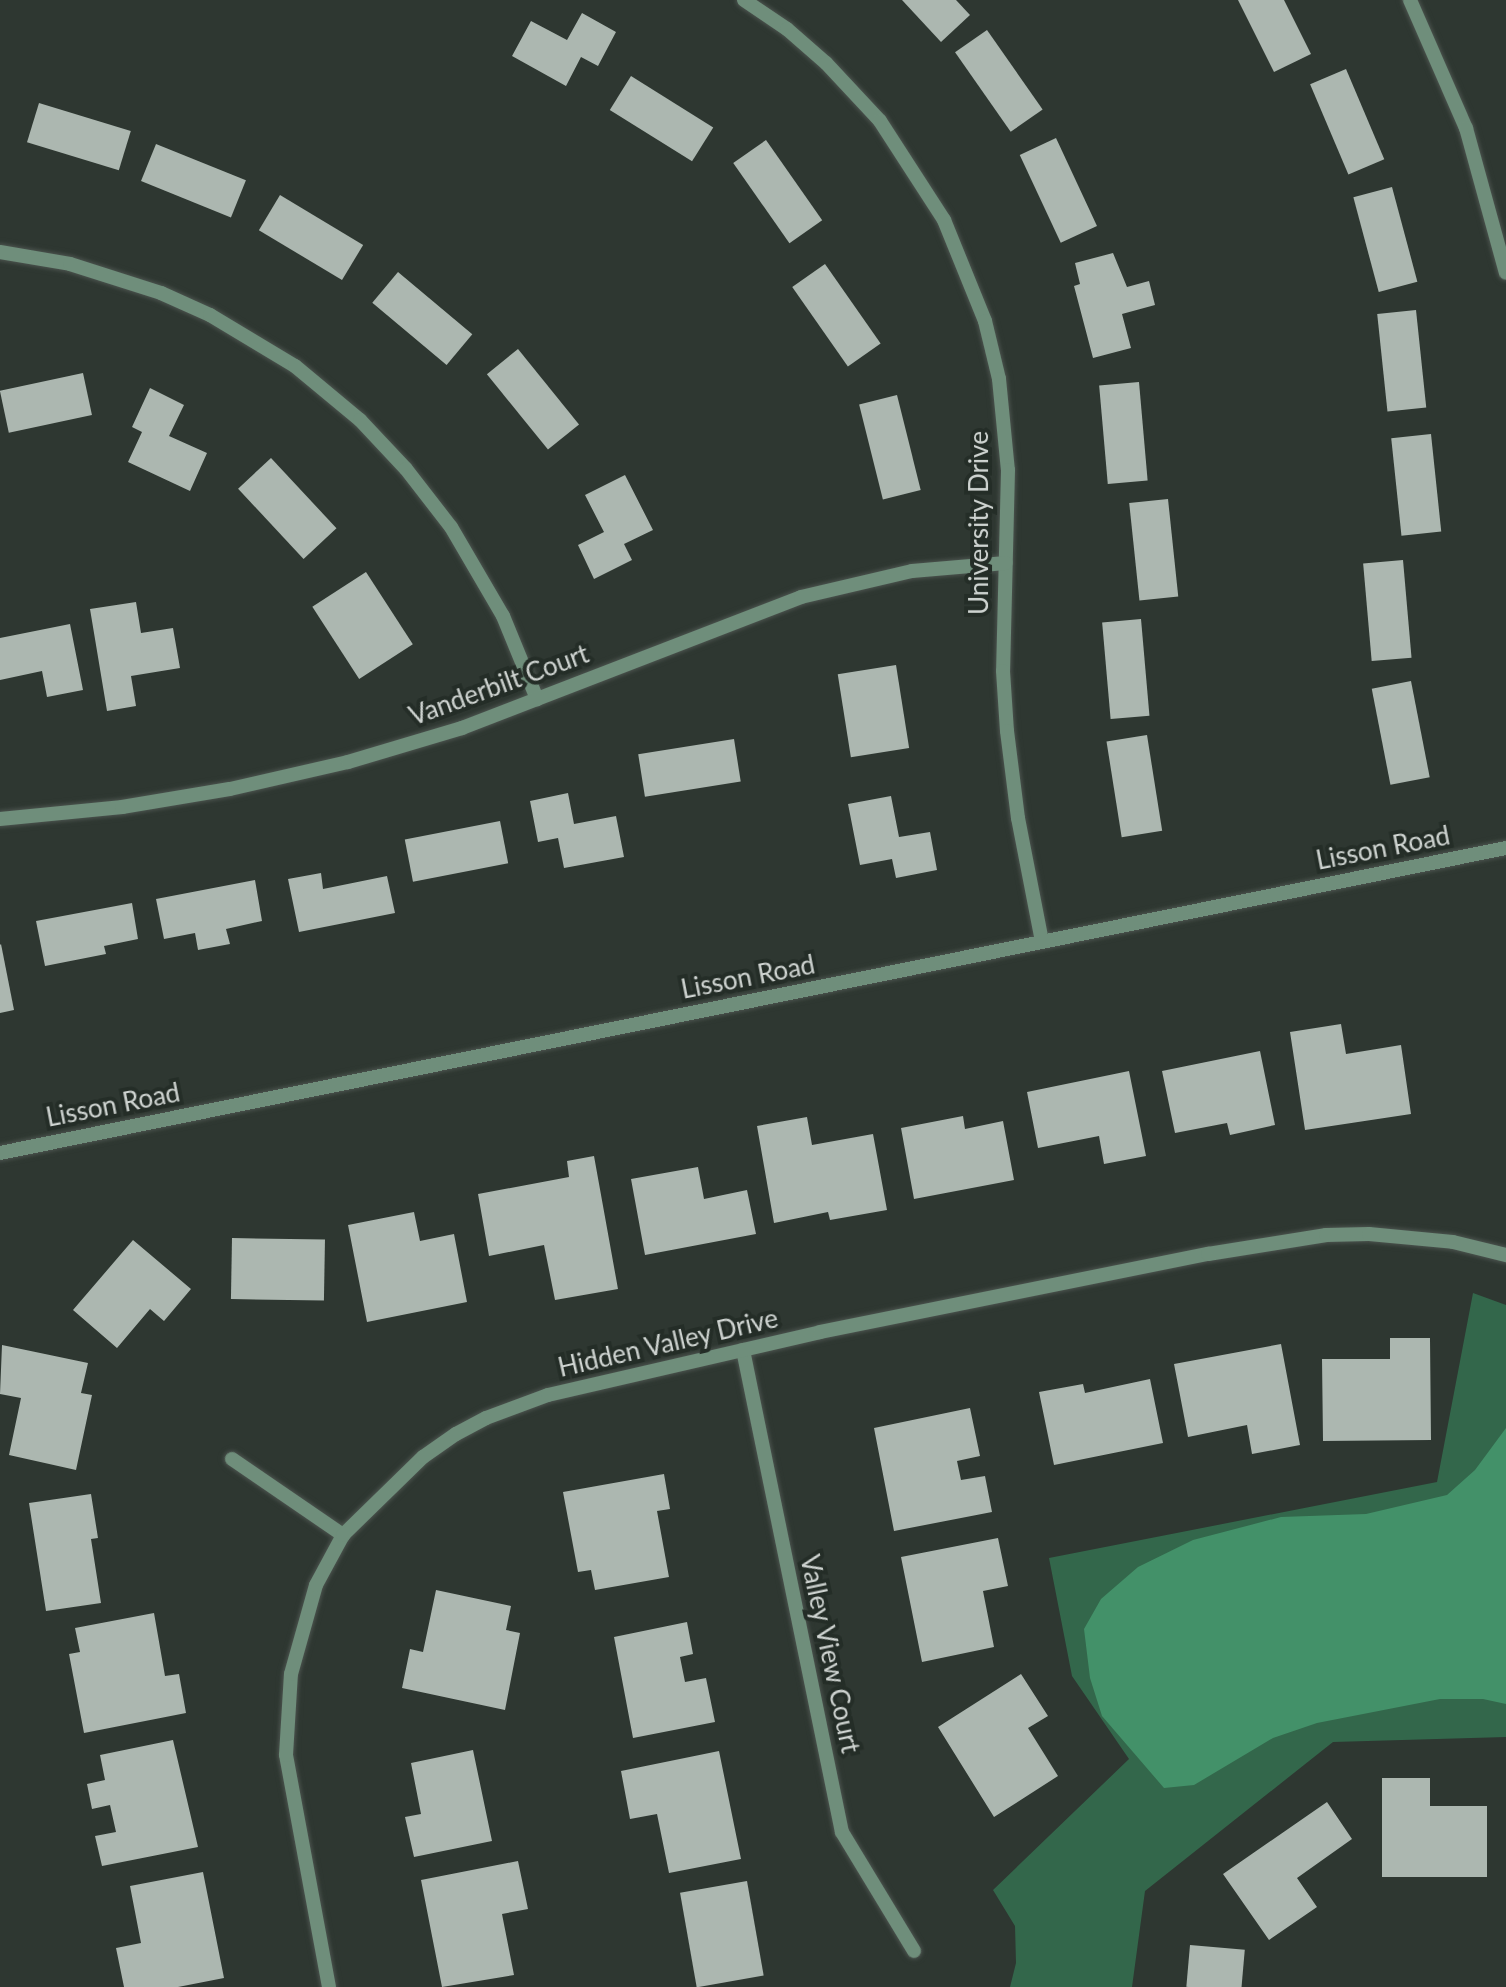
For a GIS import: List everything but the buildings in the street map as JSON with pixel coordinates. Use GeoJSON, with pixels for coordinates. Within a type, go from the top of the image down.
{"type":"FeatureCollection","features":[{"type":"Feature","properties":{"kind":"street","name":"University Drive"},"geometry":{"type":"LineString","coordinates":[[744,0],[787,29],[862,99],[923,183],[944,220],[985,321],[999,379],[1008,470],[1003,671],[1007,731],[1018,818],[1042,942]]}},
{"type":"Feature","properties":{"kind":"street"},"geometry":{"type":"LineString","coordinates":[[1410,0],[1466,128],[1506,273]]}},
{"type":"Feature","properties":{"kind":"street"},"geometry":{"type":"LineString","coordinates":[[0,252],[70,264],[161,293],[210,315],[295,366],[360,420],[406,469],[451,527],[503,616],[537,699]]}},
{"type":"Feature","properties":{"kind":"street","name":"Vanderbilt Court"},"geometry":{"type":"LineString","coordinates":[[0,819],[122,807],[230,789],[376,754],[462,728],[801,597],[912,571],[1006,563]]}},
{"type":"Feature","properties":{"kind":"street","name":"Lisson Road"},"geometry":{"type":"LineString","coordinates":[[0,1153],[1506,848]]}},
{"type":"Feature","properties":{"kind":"street","name":"Hidden Valley Drive"},"geometry":{"type":"LineString","coordinates":[[329,1987],[286,1755],[291,1674],[316,1585],[343,1535],[423,1457],[486,1418],[548,1395],[743,1350],[1208,1254],[1326,1235],[1414,1236],[1506,1255]]}},
{"type":"Feature","properties":{"kind":"street","name":"Valley View Court"},"geometry":{"type":"LineString","coordinates":[[743,1350],[842,1832],[914,1951]]}},
{"type":"Feature","properties":{"kind":"street"},"geometry":{"type":"LineString","coordinates":[[232,1459],[343,1535]]}},
{"type":"Feature","properties":{"kind":"shaded area"},"geometry":{"type":"Polygon","coordinates":[[[1473,1293],[1506,1305],[1506,1737],[1333,1742],[1145,1891],[1132,1987],[1010,1987],[1016,1963],[1015,1926],[993,1890],[1129,1759],[1072,1676],[1049,1558],[1437,1482],[1473,1293]]]}},
{"type":"Feature","properties":{"kind":"shaded area"},"geometry":{"type":"Polygon","coordinates":[[[1506,1428],[1506,1704],[1483,1699],[1440,1699],[1317,1723],[1273,1738],[1194,1785],[1164,1788],[1102,1716],[1090,1678],[1084,1629],[1101,1599],[1138,1567],[1193,1540],[1281,1517],[1366,1514],[1447,1495],[1475,1470],[1506,1428]]]}}]}
